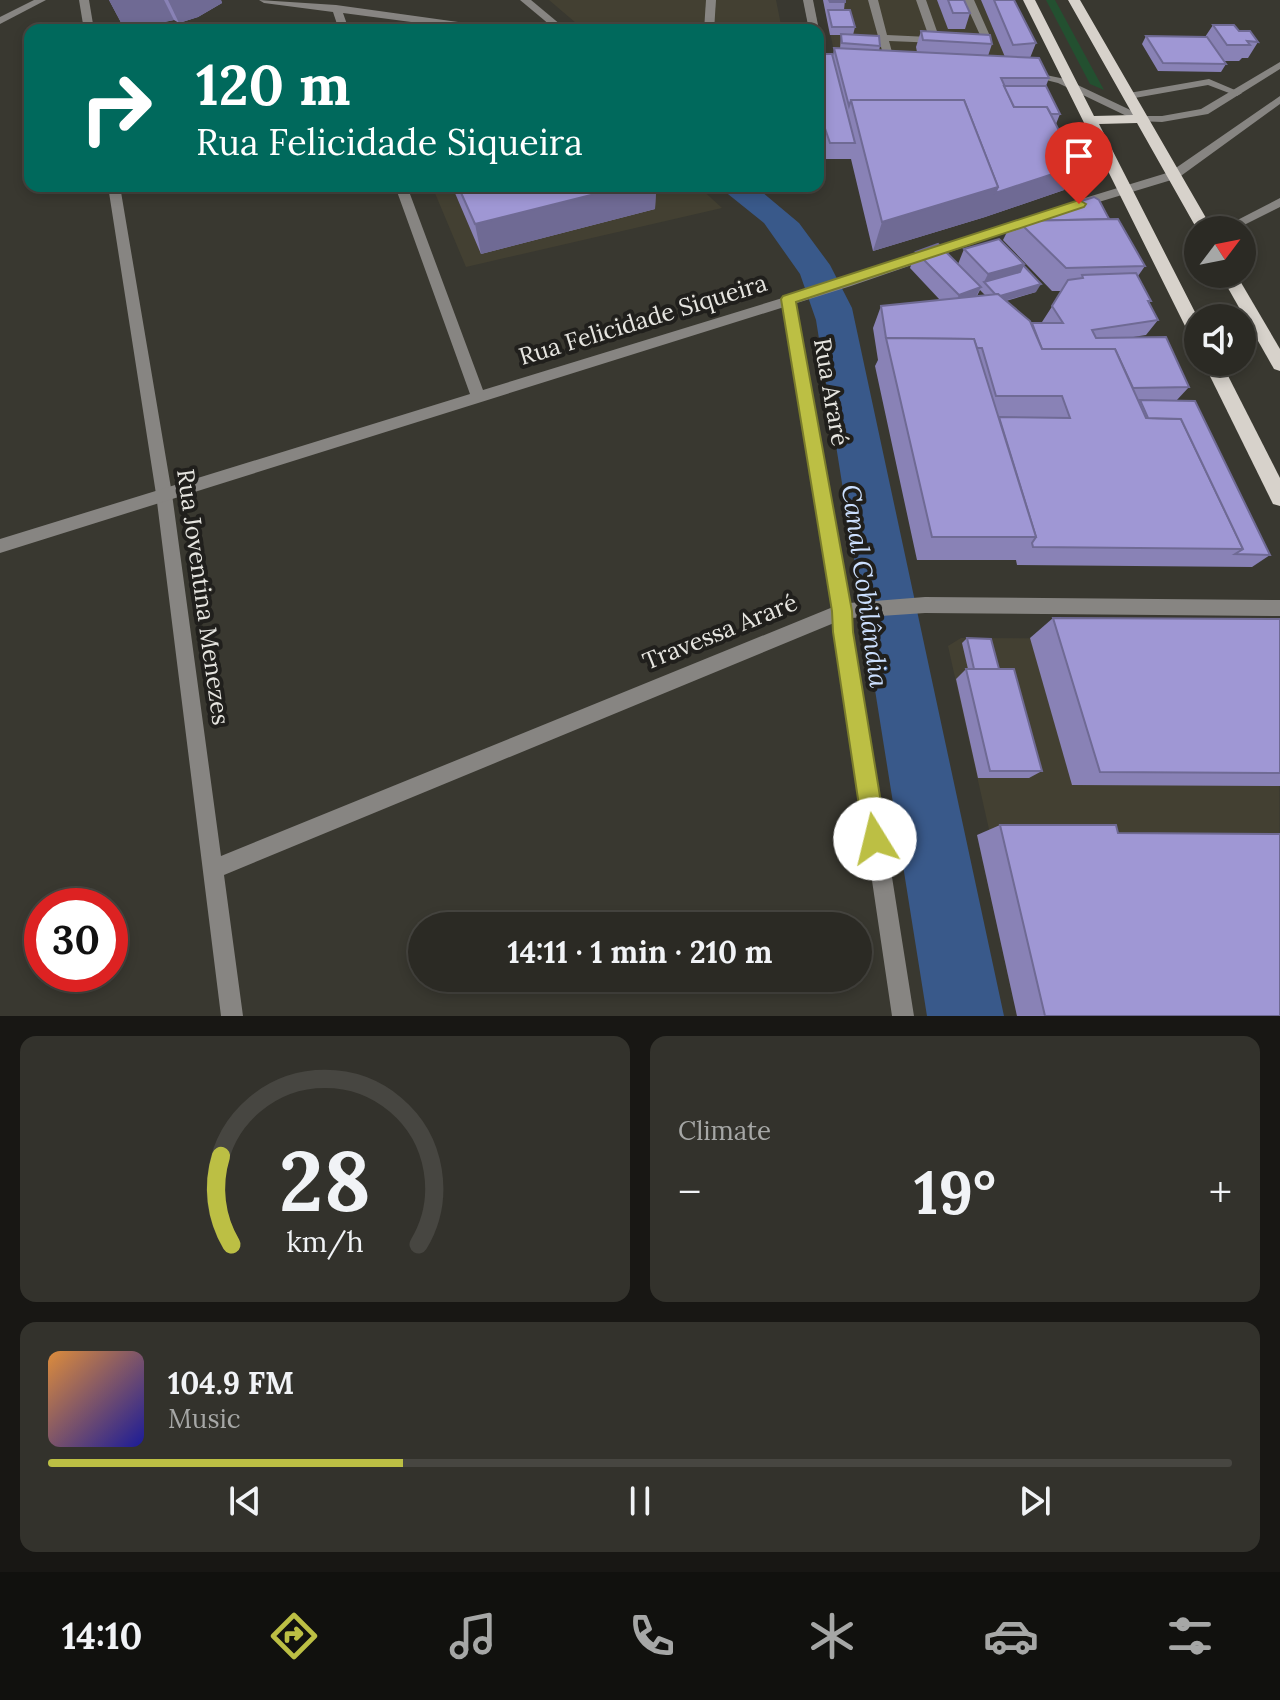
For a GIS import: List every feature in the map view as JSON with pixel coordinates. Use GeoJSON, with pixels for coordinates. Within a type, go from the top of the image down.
{"type":"FeatureCollection","features":[{"type":"Feature","properties":{"kind":"main road"},"geometry":{"type":"LineString","coordinates":[[1029,0],[1184,306]]}},
{"type":"Feature","properties":{"kind":"main road"},"geometry":{"type":"LineString","coordinates":[[1074,0],[1197,216]]}},
{"type":"Feature","properties":{"kind":"main road"},"geometry":{"type":"LineString","coordinates":[[1092,120],[1141,119]]}},
{"type":"Feature","properties":{"kind":"main road"},"geometry":{"type":"LineString","coordinates":[[1236,288],[1280,364]]}},
{"type":"Feature","properties":{"kind":"main road"},"geometry":{"type":"LineString","coordinates":[[1219,376],[1280,498]]}},
{"type":"Feature","properties":{"kind":"street"},"geometry":{"type":"LineString","coordinates":[[0,21],[41,0]]}},
{"type":"Feature","properties":{"kind":"street"},"geometry":{"type":"LineString","coordinates":[[84,0],[88,24]]}},
{"type":"Feature","properties":{"kind":"street"},"geometry":{"type":"LineString","coordinates":[[264,0],[335,4],[457,24]]}},
{"type":"Feature","properties":{"kind":"street"},"geometry":{"type":"LineString","coordinates":[[525,0],[555,24]]}},
{"type":"Feature","properties":{"kind":"street"},"geometry":{"type":"LineString","coordinates":[[709,24],[711,0]]}},
{"type":"Feature","properties":{"kind":"street"},"geometry":{"type":"LineString","coordinates":[[808,0],[813,24]]}},
{"type":"Feature","properties":{"kind":"street"},"geometry":{"type":"LineString","coordinates":[[873,0],[890,63]]}},
{"type":"Feature","properties":{"kind":"street"},"geometry":{"type":"LineString","coordinates":[[921,0],[935,40]]}},
{"type":"Feature","properties":{"kind":"street"},"geometry":{"type":"LineString","coordinates":[[883,38],[974,42],[985,36],[969,0]]}},
{"type":"Feature","properties":{"kind":"street"},"geometry":{"type":"LineString","coordinates":[[335,4],[342,24]]}},
{"type":"Feature","properties":{"kind":"street"},"geometry":{"type":"LineString","coordinates":[[876,62],[904,64]]}},
{"type":"Feature","properties":{"kind":"street"},"geometry":{"type":"LineString","coordinates":[[1021,73],[1053,78],[1141,119],[1204,112],[1280,65]]}},
{"type":"Feature","properties":{"kind":"street"},"geometry":{"type":"LineString","coordinates":[[1129,96],[1202,82],[1237,93]]}},
{"type":"Feature","properties":{"kind":"street"},"geometry":{"type":"LineString","coordinates":[[1064,209],[1174,175],[1280,99]]}},
{"type":"Feature","properties":{"kind":"street","name":"Rua Joventina Menezes"},"geometry":{"type":"LineString","coordinates":[[115,192],[164,494],[232,1016]]}},
{"type":"Feature","properties":{"kind":"street"},"geometry":{"type":"LineString","coordinates":[[403,192],[478,396]]}},
{"type":"Feature","properties":{"kind":"street"},"geometry":{"type":"LineString","coordinates":[[1252,216],[1280,202]]}},
{"type":"Feature","properties":{"kind":"street","name":"Rua Felicidade Siqueira"},"geometry":{"type":"LineString","coordinates":[[0,546],[846,283],[1050,214]]}},
{"type":"Feature","properties":{"kind":"street","name":"Rua Araré"},"geometry":{"type":"LineString","coordinates":[[793,298],[848,609],[843,632],[903,1016]]}},
{"type":"Feature","properties":{"kind":"street","name":"Travessa Araré"},"geometry":{"type":"LineString","coordinates":[[212,870],[848,609],[925,605],[1280,608]]}},
{"type":"Feature","properties":{"kind":"shaded area"},"geometry":{"type":"Polygon","coordinates":[[[549,0],[776,0],[781,24],[577,24],[549,0]]]}},
{"type":"Feature","properties":{"kind":"shaded area"},"geometry":{"type":"Polygon","coordinates":[[[823,0],[1001,0],[1024,62],[834,51],[823,0]]]}},
{"type":"Feature","properties":{"kind":"shaded area"},"geometry":{"type":"Polygon","coordinates":[[[435,192],[705,192],[722,208],[466,267],[435,192]]]}},
{"type":"Feature","properties":{"kind":"shaded area"},"geometry":{"type":"Polygon","coordinates":[[[961,638],[1279,639],[1280,1016],[1017,1016],[977,835],[990,834],[948,646],[961,638]]]}},
{"type":"Feature","properties":{"kind":"green space"},"geometry":{"type":"Polygon","coordinates":[[[1046,0],[1055,0],[1104,90],[1090,84],[1046,0]]]}},
{"type":"Feature","properties":{"kind":"water","name":"Canal Cobilândia"},"geometry":{"type":"Polygon","coordinates":[[[725,192],[762,192],[799,223],[830,265],[852,308],[1004,1016],[927,1016],[816,320],[800,274],[764,223],[725,192]]]}},
{"type":"Feature","properties":{"kind":"building"},"geometry":{"type":"Polygon","coordinates":[[[948,0],[964,0],[970,13],[953,13],[948,0]]]}},
{"type":"Feature","properties":{"kind":"building"},"geometry":{"type":"Polygon","coordinates":[[[994,0],[1014,0],[1036,43],[1013,45],[994,0]]]}},
{"type":"Feature","properties":{"kind":"building"},"geometry":{"type":"Polygon","coordinates":[[[828,10],[850,10],[855,27],[832,27],[828,10]]]}},
{"type":"Feature","properties":{"kind":"building"},"geometry":{"type":"Polygon","coordinates":[[[1213,25],[1234,25],[1239,31],[1250,31],[1258,42],[1227,45],[1213,25]]]}},
{"type":"Feature","properties":{"kind":"building"},"geometry":{"type":"Polygon","coordinates":[[[921,31],[990,35],[992,44],[923,40],[921,31]]]}},
{"type":"Feature","properties":{"kind":"building"},"geometry":{"type":"Polygon","coordinates":[[[841,34],[879,36],[880,46],[842,43],[841,34]]]}},
{"type":"Feature","properties":{"kind":"building"},"geometry":{"type":"Polygon","coordinates":[[[1146,36],[1207,37],[1226,64],[1163,63],[1146,36]]]}},
{"type":"Feature","properties":{"kind":"building"},"geometry":{"type":"Polygon","coordinates":[[[834,48],[1039,58],[1049,78],[1001,78],[1014,107],[1047,107],[1077,166],[995,193],[998,187],[964,100],[851,100],[849,106],[834,48]]]}},
{"type":"Feature","properties":{"kind":"building"},"geometry":{"type":"Polygon","coordinates":[[[824,54],[832,54],[855,143],[830,143],[824,126],[824,54]]]}},
{"type":"Feature","properties":{"kind":"building"},"geometry":{"type":"Polygon","coordinates":[[[1004,86],[1046,86],[1060,114],[1051,114],[1047,107],[1014,107],[1004,86]]]}},
{"type":"Feature","properties":{"kind":"building"},"geometry":{"type":"Polygon","coordinates":[[[851,100],[964,100],[998,187],[882,222],[851,100]]]}},
{"type":"Feature","properties":{"kind":"building"},"geometry":{"type":"Polygon","coordinates":[[[461,192],[603,192],[475,224],[461,192]]]}},
{"type":"Feature","properties":{"kind":"building"},"geometry":{"type":"Polygon","coordinates":[[[1094,197],[1099,200],[1109,219],[1019,221],[1094,197]]]}},
{"type":"Feature","properties":{"kind":"building"},"geometry":{"type":"Polygon","coordinates":[[[1118,219],[1145,266],[1066,268],[1018,221],[1118,219]]]}},
{"type":"Feature","properties":{"kind":"building"},"geometry":{"type":"Polygon","coordinates":[[[999,239],[1024,264],[988,274],[964,249],[999,239]]]}},
{"type":"Feature","properties":{"kind":"building"},"geometry":{"type":"Polygon","coordinates":[[[938,244],[981,287],[959,295],[916,252],[938,244]]]}},
{"type":"Feature","properties":{"kind":"building"},"geometry":{"type":"Polygon","coordinates":[[[1023,265],[1041,284],[1000,296],[984,282],[1020,272],[1023,265]]]}},
{"type":"Feature","properties":{"kind":"building"},"geometry":{"type":"Polygon","coordinates":[[[1136,273],[1158,320],[1092,330],[1096,338],[1166,337],[1189,387],[1133,388],[1115,349],[1042,349],[1032,323],[1063,323],[1052,306],[1068,280],[1083,278],[1082,275],[1136,273]]]}},
{"type":"Feature","properties":{"kind":"building"},"geometry":{"type":"Polygon","coordinates":[[[998,294],[1030,321],[1042,349],[1115,349],[1146,418],[1181,419],[1243,549],[1033,547],[1036,537],[999,417],[1070,418],[1062,396],[996,396],[982,348],[977,348],[974,339],[886,338],[881,306],[998,294]]]}},
{"type":"Feature","properties":{"kind":"building"},"geometry":{"type":"Polygon","coordinates":[[[886,338],[974,339],[1036,537],[932,537],[886,338]]]}},
{"type":"Feature","properties":{"kind":"building"},"geometry":{"type":"Polygon","coordinates":[[[1140,400],[1195,401],[1270,555],[1235,554],[1243,549],[1181,419],[1148,418],[1140,400]]]}},
{"type":"Feature","properties":{"kind":"building"},"geometry":{"type":"Polygon","coordinates":[[[1053,618],[1280,619],[1280,773],[1100,772],[1053,618]]]}},
{"type":"Feature","properties":{"kind":"building"},"geometry":{"type":"Polygon","coordinates":[[[967,638],[991,639],[999,669],[974,669],[967,638]]]}},
{"type":"Feature","properties":{"kind":"building"},"geometry":{"type":"Polygon","coordinates":[[[966,669],[1014,669],[1042,771],[990,771],[966,669]]]}},
{"type":"Feature","properties":{"kind":"building"},"geometry":{"type":"Polygon","coordinates":[[[1000,825],[1116,825],[1118,833],[1280,834],[1280,1016],[1045,1016],[1000,825]]]}},
{"type":"Feature","properties":{"kind":"route"},"geometry":{"type":"LineString","coordinates":[[875,839],[842,611],[788,299],[846,283],[1079,204]]}}]}
